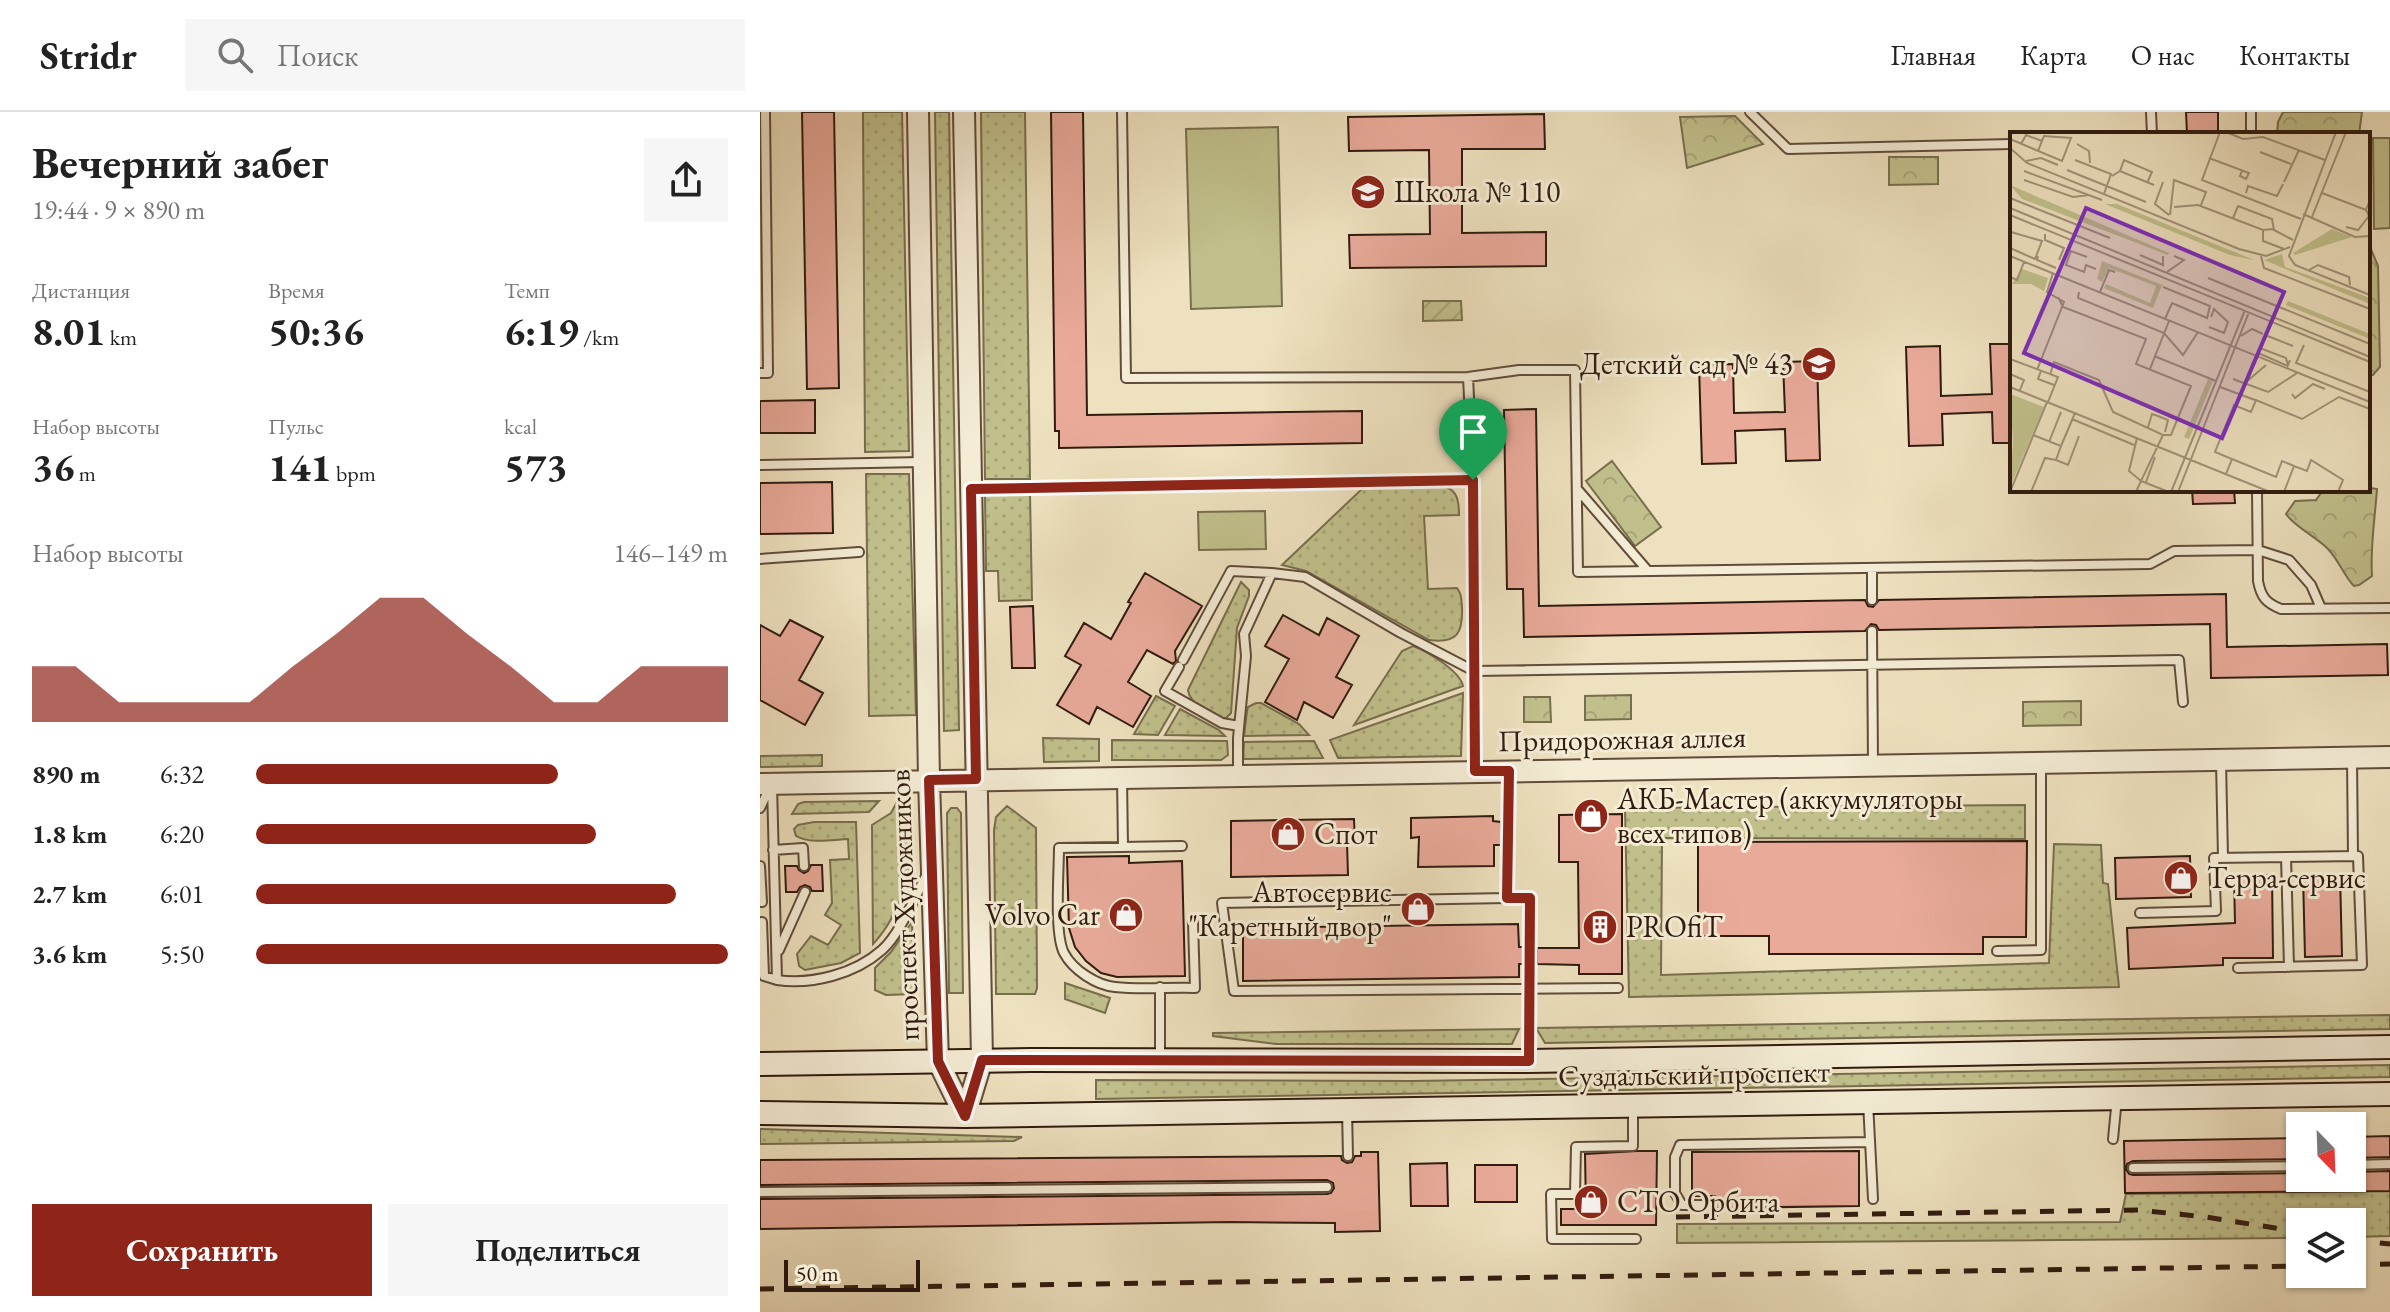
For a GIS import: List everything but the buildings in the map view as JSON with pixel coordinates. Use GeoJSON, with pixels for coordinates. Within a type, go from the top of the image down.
{"type":"FeatureCollection","features":[{"type":"Feature","properties":{"kind":"main road","name":"Суздальский проспект"},"geometry":{"type":"LineString","coordinates":[[760,1064],[982,1060],[1529,1061],[2390,1047]]}},
{"type":"Feature","properties":{"kind":"main road","name":"Суздальский проспект"},"geometry":{"type":"LineString","coordinates":[[760,1113],[965,1116],[2390,1094]]}},
{"type":"Feature","properties":{"kind":"street","name":"проспект Художников"},"geometry":{"type":"LineString","coordinates":[[918,112],[929,780],[938,1061],[965,1116]]}},
{"type":"Feature","properties":{"kind":"street"},"geometry":{"type":"LineString","coordinates":[[964,112],[982,1060],[965,1116]]}},
{"type":"Feature","properties":{"kind":"street","name":"Придорожная аллея"},"geometry":{"type":"LineString","coordinates":[[766,784],[2390,757]]}},
{"type":"Feature","properties":{"kind":"lane"},"geometry":{"type":"LineString","coordinates":[[760,373],[768,373],[765,112]]}},
{"type":"Feature","properties":{"kind":"lane"},"geometry":{"type":"LineString","coordinates":[[1122,112],[1126,378],[1468,377],[1519,370],[1575,370],[1578,572],[2150,564],[2174,551],[2258,550],[2289,560],[2311,585],[2321,608]]}},
{"type":"Feature","properties":{"kind":"lane"},"geometry":{"type":"LineString","coordinates":[[1750,112],[1788,149],[2010,144]]}},
{"type":"Feature","properties":{"kind":"lane"},"geometry":{"type":"LineString","coordinates":[[2151,112],[2152,132]]}},
{"type":"Feature","properties":{"kind":"lane"},"geometry":{"type":"LineString","coordinates":[[1468,377],[1473,480],[1475,771]]}},
{"type":"Feature","properties":{"kind":"lane"},"geometry":{"type":"LineString","coordinates":[[760,465],[924,462]]}},
{"type":"Feature","properties":{"kind":"lane"},"geometry":{"type":"LineString","coordinates":[[971,489],[1473,480]]}},
{"type":"Feature","properties":{"kind":"lane"},"geometry":{"type":"LineString","coordinates":[[1577,489],[1648,571]]}},
{"type":"Feature","properties":{"kind":"lane"},"geometry":{"type":"LineString","coordinates":[[2257,492],[2258,581],[2260,594],[2269,604],[2281,609],[2390,608]]}},
{"type":"Feature","properties":{"kind":"lane"},"geometry":{"type":"LineString","coordinates":[[760,559],[859,552]]}},
{"type":"Feature","properties":{"kind":"lane"},"geometry":{"type":"LineString","coordinates":[[1872,568],[1872,600]]}},
{"type":"Feature","properties":{"kind":"lane"},"geometry":{"type":"LineString","coordinates":[[1239,726],[1222,723],[1165,691],[1231,571],[1305,577],[1474,671],[2179,660],[2183,702]]}},
{"type":"Feature","properties":{"kind":"lane"},"geometry":{"type":"LineString","coordinates":[[1238,775],[1246,656],[1244,634],[1272,573]]}},
{"type":"Feature","properties":{"kind":"lane"},"geometry":{"type":"LineString","coordinates":[[1872,631],[1873,765]]}},
{"type":"Feature","properties":{"kind":"lane"},"geometry":{"type":"LineString","coordinates":[[2352,758],[2353,856]]}},
{"type":"Feature","properties":{"kind":"lane"},"geometry":{"type":"LineString","coordinates":[[2221,760],[2223,858]]}},
{"type":"Feature","properties":{"kind":"lane"},"geometry":{"type":"LineString","coordinates":[[1997,951],[2041,950],[2041,763]]}},
{"type":"Feature","properties":{"kind":"lane"},"geometry":{"type":"LineString","coordinates":[[1507,898],[1509,771]]}},
{"type":"Feature","properties":{"kind":"lane"},"geometry":{"type":"LineString","coordinates":[[1122,777],[1123,847]]}},
{"type":"Feature","properties":{"kind":"lane"},"geometry":{"type":"LineString","coordinates":[[760,808],[766,784]]}},
{"type":"Feature","properties":{"kind":"lane"},"geometry":{"type":"LineString","coordinates":[[766,784],[773,850],[777,980]]}},
{"type":"Feature","properties":{"kind":"lane"},"geometry":{"type":"LineString","coordinates":[[1182,846],[1059,848],[1060,936],[1064,953],[1075,966],[1090,978],[1112,987],[1195,988],[1193,922]]}},
{"type":"Feature","properties":{"kind":"lane"},"geometry":{"type":"LineString","coordinates":[[773,850],[803,848],[804,866]]}},
{"type":"Feature","properties":{"kind":"lane"},"geometry":{"type":"LineString","coordinates":[[2140,913],[2216,911],[2214,858],[2358,856],[2362,965],[2238,968]]}},
{"type":"Feature","properties":{"kind":"lane"},"geometry":{"type":"LineString","coordinates":[[2286,857],[2289,967]]}},
{"type":"Feature","properties":{"kind":"lane"},"geometry":{"type":"LineString","coordinates":[[762,922],[764,976],[799,983],[833,977],[883,949],[902,922],[933,863]]}},
{"type":"Feature","properties":{"kind":"lane"},"geometry":{"type":"LineString","coordinates":[[760,866],[762,902]]}},
{"type":"Feature","properties":{"kind":"lane"},"geometry":{"type":"LineString","coordinates":[[777,954],[805,892]]}},
{"type":"Feature","properties":{"kind":"lane"},"geometry":{"type":"LineString","coordinates":[[1529,1061],[1530,989],[1530,898],[1222,903],[1234,991],[1530,989],[1618,988]]}},
{"type":"Feature","properties":{"kind":"lane"},"geometry":{"type":"LineString","coordinates":[[1160,987],[1160,1060]]}},
{"type":"Feature","properties":{"kind":"lane"},"geometry":{"type":"LineString","coordinates":[[2113,1139],[2117,1098]]}},
{"type":"Feature","properties":{"kind":"lane"},"geometry":{"type":"LineString","coordinates":[[1868,1101],[1873,1199]]}},
{"type":"Feature","properties":{"kind":"lane"},"geometry":{"type":"LineString","coordinates":[[1633,1106],[1633,1146],[1576,1147],[1575,1194],[1551,1194],[1552,1239],[1636,1239]]}},
{"type":"Feature","properties":{"kind":"lane"},"geometry":{"type":"LineString","coordinates":[[1347,1110],[1348,1156]]}},
{"type":"Feature","properties":{"kind":"lane"},"geometry":{"type":"LineString","coordinates":[[1705,1205],[1682,1205],[1675,1193],[1675,1157],[1680,1145],[1870,1142]]}},
{"type":"Feature","properties":{"kind":"lane"},"geometry":{"type":"LineString","coordinates":[[2366,1165],[2390,1164]]}},
{"type":"Feature","properties":{"kind":"lane"},"geometry":{"type":"LineString","coordinates":[[2133,1168],[2286,1166]]}},
{"type":"Feature","properties":{"kind":"lane"},"geometry":{"type":"LineString","coordinates":[[760,1192],[1327,1187]]}},
{"type":"Feature","properties":{"kind":"green space"},"geometry":{"type":"Polygon","coordinates":[[[863,112],[902,112],[909,451],[865,452],[863,112]]]}},
{"type":"Feature","properties":{"kind":"green space"},"geometry":{"type":"Polygon","coordinates":[[[935,112],[949,112],[959,730],[944,731],[935,112]]]}},
{"type":"Feature","properties":{"kind":"green space"},"geometry":{"type":"Polygon","coordinates":[[[981,112],[1025,112],[1030,479],[985,479],[981,112]]]}},
{"type":"Feature","properties":{"kind":"green space"},"geometry":{"type":"Polygon","coordinates":[[[2283,112],[2362,112],[2359,132],[2277,132],[2283,112]]]}},
{"type":"Feature","properties":{"kind":"green space"},"geometry":{"type":"Polygon","coordinates":[[[1735,116],[1763,144],[1687,168],[1680,117],[1735,116]]]}},
{"type":"Feature","properties":{"kind":"green space"},"geometry":{"type":"Polygon","coordinates":[[[1278,127],[1282,306],[1191,309],[1186,129],[1278,127]]]}},
{"type":"Feature","properties":{"kind":"green space"},"geometry":{"type":"Polygon","coordinates":[[[2373,138],[2390,138],[2390,228],[2374,229],[2373,138]]]}},
{"type":"Feature","properties":{"kind":"green space"},"geometry":{"type":"Polygon","coordinates":[[[1889,157],[1938,157],[1938,184],[1889,185],[1889,157]]]}},
{"type":"Feature","properties":{"kind":"green space"},"geometry":{"type":"Polygon","coordinates":[[[2370,247],[2378,266],[2380,367],[2370,376],[2370,247]]]}},
{"type":"Feature","properties":{"kind":"green space"},"geometry":{"type":"Polygon","coordinates":[[[1423,301],[1461,301],[1462,320],[1423,321],[1423,301]]]}},
{"type":"Feature","properties":{"kind":"green space"},"geometry":{"type":"Polygon","coordinates":[[[1612,461],[1661,527],[1635,546],[1586,481],[1612,461]]]}},
{"type":"Feature","properties":{"kind":"green space"},"geometry":{"type":"Polygon","coordinates":[[[866,474],[909,474],[916,715],[869,716],[866,474]]]}},
{"type":"Feature","properties":{"kind":"green space"},"geometry":{"type":"Polygon","coordinates":[[[1437,485],[1452,491],[1458,503],[1459,515],[1424,516],[1428,589],[1457,588],[1461,597],[1460,629],[1452,638],[1429,640],[1306,571],[1282,565],[1364,487],[1437,485]]]}},
{"type":"Feature","properties":{"kind":"green space"},"geometry":{"type":"Polygon","coordinates":[[[2370,488],[2377,489],[2372,576],[2354,586],[2327,548],[2286,514],[2295,501],[2316,500],[2322,492],[2370,492],[2370,488]]]}},
{"type":"Feature","properties":{"kind":"green space"},"geometry":{"type":"Polygon","coordinates":[[[1030,494],[1032,600],[999,601],[998,571],[986,571],[985,495],[1030,494]]]}},
{"type":"Feature","properties":{"kind":"green space"},"geometry":{"type":"Polygon","coordinates":[[[1265,511],[1266,549],[1199,550],[1198,512],[1265,511]]]}},
{"type":"Feature","properties":{"kind":"green space"},"geometry":{"type":"Polygon","coordinates":[[[1241,582],[1249,590],[1249,596],[1237,628],[1231,713],[1222,718],[1196,704],[1188,690],[1241,582]]]}},
{"type":"Feature","properties":{"kind":"green space"},"geometry":{"type":"Polygon","coordinates":[[[1413,646],[1450,668],[1463,686],[1354,725],[1402,651],[1413,646]]]}},
{"type":"Feature","properties":{"kind":"green space"},"geometry":{"type":"Polygon","coordinates":[[[1463,693],[1461,756],[1338,758],[1330,740],[1463,693]]]}},
{"type":"Feature","properties":{"kind":"green space"},"geometry":{"type":"Polygon","coordinates":[[[1631,695],[1631,719],[1585,720],[1585,696],[1631,695]]]}},
{"type":"Feature","properties":{"kind":"green space"},"geometry":{"type":"Polygon","coordinates":[[[1156,696],[1175,706],[1158,735],[1134,734],[1156,696]]]}},
{"type":"Feature","properties":{"kind":"green space"},"geometry":{"type":"Polygon","coordinates":[[[1524,697],[1550,697],[1551,722],[1524,722],[1524,697]]]}},
{"type":"Feature","properties":{"kind":"green space"},"geometry":{"type":"Polygon","coordinates":[[[2081,701],[2081,725],[2023,726],[2023,702],[2081,701]]]}},
{"type":"Feature","properties":{"kind":"green space"},"geometry":{"type":"Polygon","coordinates":[[[1256,703],[1299,724],[1309,735],[1244,736],[1248,707],[1256,703]]]}},
{"type":"Feature","properties":{"kind":"green space"},"geometry":{"type":"Polygon","coordinates":[[[1180,709],[1219,730],[1225,736],[1165,735],[1180,709]]]}},
{"type":"Feature","properties":{"kind":"green space"},"geometry":{"type":"Polygon","coordinates":[[[1043,738],[1099,739],[1099,761],[1044,762],[1043,738]]]}},
{"type":"Feature","properties":{"kind":"green space"},"geometry":{"type":"Polygon","coordinates":[[[1112,740],[1227,741],[1228,755],[1221,760],[1112,760],[1112,740]]]}},
{"type":"Feature","properties":{"kind":"green space"},"geometry":{"type":"Polygon","coordinates":[[[1314,741],[1323,758],[1243,759],[1244,742],[1314,741]]]}},
{"type":"Feature","properties":{"kind":"green space"},"geometry":{"type":"Polygon","coordinates":[[[822,755],[822,766],[760,767],[760,756],[822,755]]]}},
{"type":"Feature","properties":{"kind":"green space"},"geometry":{"type":"Polygon","coordinates":[[[879,801],[869,812],[792,814],[798,804],[804,802],[879,801]]]}},
{"type":"Feature","properties":{"kind":"green space"},"geometry":{"type":"Polygon","coordinates":[[[897,802],[910,824],[912,854],[898,904],[873,944],[872,825],[891,813],[897,802]]]}},
{"type":"Feature","properties":{"kind":"green space"},"geometry":{"type":"Polygon","coordinates":[[[2025,805],[2025,839],[1662,838],[1661,975],[2049,963],[2054,844],[2101,845],[2103,883],[2108,884],[2119,987],[1629,997],[1625,808],[2025,805]]]}},
{"type":"Feature","properties":{"kind":"green space"},"geometry":{"type":"Polygon","coordinates":[[[1007,806],[1036,828],[1035,994],[996,994],[994,830],[996,817],[1007,806]]]}},
{"type":"Feature","properties":{"kind":"green space"},"geometry":{"type":"Polygon","coordinates":[[[951,808],[957,808],[961,813],[963,993],[949,993],[947,813],[951,808]]]}},
{"type":"Feature","properties":{"kind":"green space"},"geometry":{"type":"Polygon","coordinates":[[[856,822],[860,953],[841,963],[805,970],[799,966],[797,954],[811,936],[828,945],[841,925],[825,915],[832,903],[830,860],[849,859],[848,839],[814,841],[796,836],[794,829],[798,825],[856,822]]]}},
{"type":"Feature","properties":{"kind":"green space"},"geometry":{"type":"Polygon","coordinates":[[[912,922],[914,994],[886,995],[875,990],[875,968],[891,952],[912,922]]]}},
{"type":"Feature","properties":{"kind":"green space"},"geometry":{"type":"Polygon","coordinates":[[[1065,983],[1110,998],[1105,1013],[1065,999],[1065,983]]]}},
{"type":"Feature","properties":{"kind":"green space"},"geometry":{"type":"Polygon","coordinates":[[[2390,1015],[2390,1029],[1545,1043],[1536,1028],[2390,1015]]]}},
{"type":"Feature","properties":{"kind":"green space"},"geometry":{"type":"Polygon","coordinates":[[[1519,1029],[1512,1044],[1276,1044],[1213,1036],[1213,1033],[1519,1029]]]}},
{"type":"Feature","properties":{"kind":"green space"},"geometry":{"type":"Polygon","coordinates":[[[2390,1065],[2390,1077],[1096,1099],[1096,1080],[1412,1081],[2390,1065]]]}},
{"type":"Feature","properties":{"kind":"green space"},"geometry":{"type":"Polygon","coordinates":[[[760,1129],[1022,1137],[1014,1141],[760,1144],[760,1129]]]}},
{"type":"Feature","properties":{"kind":"green space"},"geometry":{"type":"Polygon","coordinates":[[[2390,1191],[2390,1236],[2366,1237],[2366,1208],[2286,1208],[2286,1238],[1677,1243],[1677,1224],[2120,1222],[2126,1194],[2390,1191]]]}},
{"type":"Feature","properties":{"kind":"railway"},"geometry":{"type":"LineString","coordinates":[[1676,1217],[2138,1210],[2286,1230]]}},
{"type":"Feature","properties":{"kind":"railway"},"geometry":{"type":"LineString","coordinates":[[2366,1241],[2390,1244]]}},
{"type":"Feature","properties":{"kind":"railway"},"geometry":{"type":"LineString","coordinates":[[2366,1265],[2390,1264]]}},
{"type":"Feature","properties":{"kind":"railway"},"geometry":{"type":"LineString","coordinates":[[760,1289],[2286,1266]]}},
{"type":"Feature","properties":{"kind":"place","name":"Школа № 110"},"geometry":{"type":"Point","coordinates":[1368,192]}},
{"type":"Feature","properties":{"kind":"place","name":"Детский сад № 43"},"geometry":{"type":"Point","coordinates":[1819,364]}},
{"type":"Feature","properties":{"kind":"place","name":"АКБ-Мастер (аккумуляторы всех типов)"},"geometry":{"type":"Point","coordinates":[1591,816]}},
{"type":"Feature","properties":{"kind":"place","name":"Спот"},"geometry":{"type":"Point","coordinates":[1288,834]}},
{"type":"Feature","properties":{"kind":"place","name":"Терра-сервис"},"geometry":{"type":"Point","coordinates":[2181,878]}},
{"type":"Feature","properties":{"kind":"place","name":"Автосервис \"Каретный двор\""},"geometry":{"type":"Point","coordinates":[1418,909]}},
{"type":"Feature","properties":{"kind":"place","name":"Volvo Car"},"geometry":{"type":"Point","coordinates":[1126,915]}},
{"type":"Feature","properties":{"kind":"place","name":"PROfiT"},"geometry":{"type":"Point","coordinates":[1600,927]}},
{"type":"Feature","properties":{"kind":"place","name":"СТО Орбита"},"geometry":{"type":"Point","coordinates":[1591,1202]}},
{"type":"Feature","properties":{"kind":"route"},"geometry":{"type":"LineString","coordinates":[[1473,480],[1475,771],[1509,771],[1507,898],[1530,898],[1529,1061],[982,1060],[965,1116],[938,1061],[929,780],[976,779],[971,489],[1473,480]]}}]}
